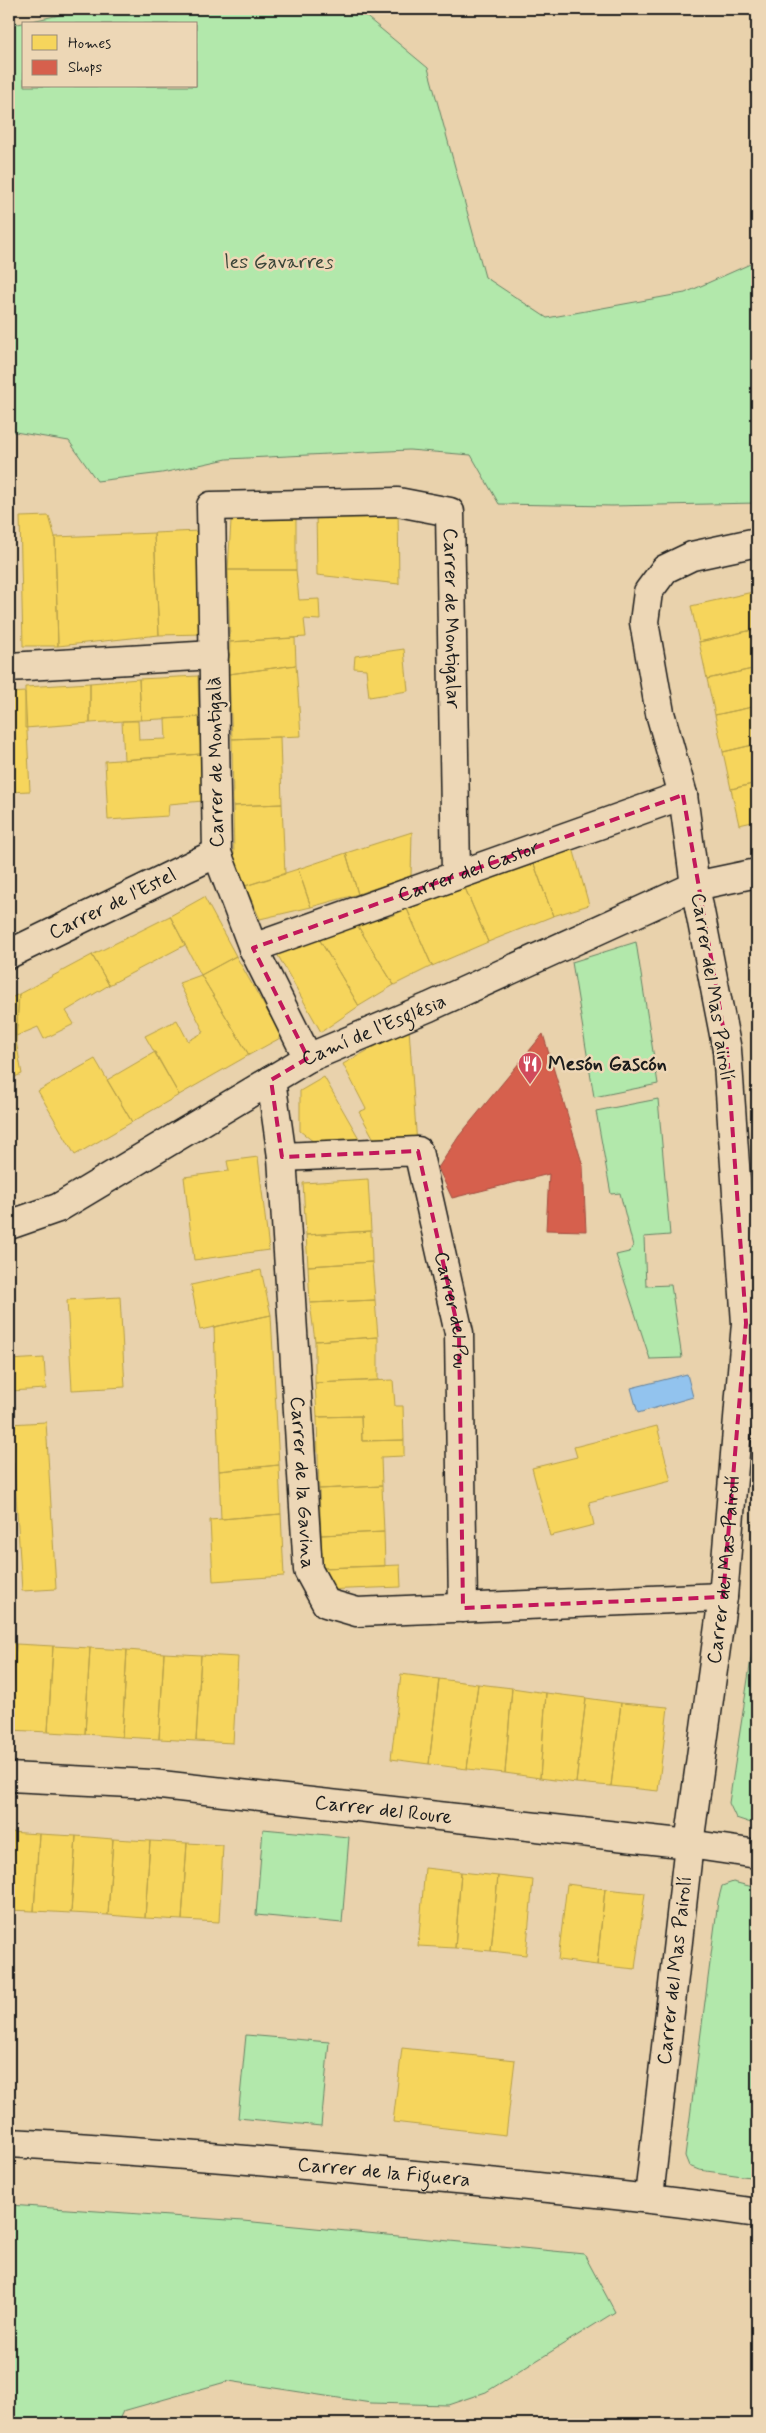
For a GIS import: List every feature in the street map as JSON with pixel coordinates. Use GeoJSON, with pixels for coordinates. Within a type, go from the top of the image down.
{"type":"FeatureCollection","features":[{"type":"Feature","properties":{"kind":"street","name":"Carrer de Montigalar"},"geometry":{"type":"LineString","coordinates":[[211,506],[398,502],[450,512],[456,874]]}},
{"type":"Feature","properties":{"kind":"street","name":"Carrer de Montigalà"},"geometry":{"type":"LineString","coordinates":[[211,506],[217,853],[253,948],[308,1058]]}},
{"type":"Feature","properties":{"kind":"street","name":"Carrer del Mas Pairolí"},"geometry":{"type":"LineString","coordinates":[[648,2197],[689,1844],[723,1597],[750,1353],[746,1323],[726,1050],[695,886],[683,795],[660,713],[644,622],[648,592],[665,569],[692,556],[757,542]]}},
{"type":"Feature","properties":{"kind":"street"},"geometry":{"type":"LineString","coordinates":[[9,667],[214,655]]}},
{"type":"Feature","properties":{"kind":"street","name":"Carrer del Castor"},"geometry":{"type":"LineString","coordinates":[[253,948],[456,874],[683,795]]}},
{"type":"Feature","properties":{"kind":"street","name":"Carrer de l'Estel"},"geometry":{"type":"LineString","coordinates":[[9,954],[217,853]]}},
{"type":"Feature","properties":{"kind":"street","name":"Camí de l'Església"},"geometry":{"type":"LineString","coordinates":[[9,1225],[58,1208],[308,1058],[429,1007],[695,886],[757,873]]}},
{"type":"Feature","properties":{"kind":"street","name":"Carrer de la Gavina"},"geometry":{"type":"LineString","coordinates":[[271,1080],[282,1157],[308,1570],[326,1604],[357,1612],[723,1597]]}},
{"type":"Feature","properties":{"kind":"street","name":"Carrer del Pou"},"geometry":{"type":"LineString","coordinates":[[282,1157],[418,1151],[459,1332],[463,1608]]}},
{"type":"Feature","properties":{"kind":"street","name":"Carrer del Roure"},"geometry":{"type":"LineString","coordinates":[[9,1777],[152,1784],[689,1844],[757,1854]]}},
{"type":"Feature","properties":{"kind":"street","name":"Carrer de la Figuera"},"geometry":{"type":"LineString","coordinates":[[9,2143],[155,2152],[648,2197],[757,2213]]}},
{"type":"Feature","properties":{"kind":"highlighted area"},"geometry":{"type":"Polygon","coordinates":[[[683,795],[727,1050],[746,1323],[723,1597],[463,1608],[459,1333],[418,1151],[282,1157],[271,1080],[308,1058],[253,948],[683,795]]]}},
{"type":"Feature","properties":{"kind":"green space","name":"les Gavarres"},"geometry":{"type":"Polygon","coordinates":[[[87,9],[357,9],[428,68],[485,277],[547,318],[685,293],[757,261],[757,503],[612,506],[499,504],[471,455],[409,450],[227,459],[162,473],[97,481],[69,441],[9,431],[9,17],[18,24],[22,23],[22,88],[198,88],[198,22],[27,22],[87,9]]]}},
{"type":"Feature","properties":{"kind":"green space"},"geometry":{"type":"Polygon","coordinates":[[[636,942],[658,1084],[594,1097],[572,962],[636,942]]]}},
{"type":"Feature","properties":{"kind":"green space"},"geometry":{"type":"Polygon","coordinates":[[[658,1099],[670,1235],[644,1237],[646,1286],[671,1285],[682,1358],[650,1359],[616,1255],[629,1252],[633,1246],[620,1193],[611,1194],[596,1111],[658,1099]]]}},
{"type":"Feature","properties":{"kind":"green space"},"geometry":{"type":"Polygon","coordinates":[[[757,1620],[757,1825],[736,1818],[729,1803],[757,1620]]]}},
{"type":"Feature","properties":{"kind":"green space"},"geometry":{"type":"Polygon","coordinates":[[[263,1829],[349,1837],[342,1923],[256,1915],[263,1829]]]}},
{"type":"Feature","properties":{"kind":"green space"},"geometry":{"type":"Polygon","coordinates":[[[733,1882],[757,1888],[757,2178],[699,2170],[689,2166],[685,2156],[718,1901],[722,1886],[733,1882]]]}},
{"type":"Feature","properties":{"kind":"green space"},"geometry":{"type":"Polygon","coordinates":[[[246,2035],[329,2042],[321,2126],[238,2118],[246,2035]]]}},
{"type":"Feature","properties":{"kind":"green space"},"geometry":{"type":"Polygon","coordinates":[[[9,2205],[243,2221],[584,2254],[615,2312],[486,2392],[448,2405],[371,2403],[229,2381],[123,2411],[117,2424],[9,2424],[9,2205]]]}},
{"type":"Feature","properties":{"kind":"water"},"geometry":{"type":"Polygon","coordinates":[[[687,1374],[693,1397],[638,1413],[631,1388],[687,1374]]]}},
{"type":"Feature","properties":{"kind":"building: Homes"},"geometry":{"type":"Polygon","coordinates":[[[398,506],[399,584],[317,575],[316,510],[398,506]]]}},
{"type":"Feature","properties":{"kind":"building: Homes"},"geometry":{"type":"Polygon","coordinates":[[[296,509],[296,570],[228,570],[231,521],[276,518],[276,511],[296,509]]]}},
{"type":"Feature","properties":{"kind":"building: Homes"},"geometry":{"type":"Polygon","coordinates":[[[49,516],[55,537],[58,646],[23,646],[20,517],[49,516]]]}},
{"type":"Feature","properties":{"kind":"building: Homes"},"geometry":{"type":"Polygon","coordinates":[[[199,531],[204,634],[159,635],[154,533],[199,531]]]}},
{"type":"Feature","properties":{"kind":"building: Homes"},"geometry":{"type":"Polygon","coordinates":[[[154,533],[159,635],[58,646],[55,537],[154,533]]]}},
{"type":"Feature","properties":{"kind":"building: Homes"},"geometry":{"type":"Polygon","coordinates":[[[228,570],[296,570],[299,600],[319,599],[320,620],[304,619],[306,637],[230,642],[228,570]]]}},
{"type":"Feature","properties":{"kind":"building: Homes"},"geometry":{"type":"Polygon","coordinates":[[[757,591],[757,629],[699,642],[691,606],[757,591]]]}},
{"type":"Feature","properties":{"kind":"building: Homes"},"geometry":{"type":"Polygon","coordinates":[[[757,629],[757,668],[707,679],[699,642],[757,629]]]}},
{"type":"Feature","properties":{"kind":"building: Homes"},"geometry":{"type":"Polygon","coordinates":[[[295,638],[296,665],[229,674],[230,642],[295,638]]]}},
{"type":"Feature","properties":{"kind":"building: Homes"},"geometry":{"type":"Polygon","coordinates":[[[404,649],[408,691],[369,697],[366,669],[354,668],[355,656],[404,649]]]}},
{"type":"Feature","properties":{"kind":"building: Homes"},"geometry":{"type":"Polygon","coordinates":[[[296,665],[301,736],[232,739],[229,674],[296,665]]]}},
{"type":"Feature","properties":{"kind":"building: Homes"},"geometry":{"type":"Polygon","coordinates":[[[757,668],[757,706],[715,715],[707,679],[757,668]]]}},
{"type":"Feature","properties":{"kind":"building: Homes"},"geometry":{"type":"Polygon","coordinates":[[[198,676],[199,717],[141,720],[139,679],[198,676]]]}},
{"type":"Feature","properties":{"kind":"building: Homes"},"geometry":{"type":"Polygon","coordinates":[[[139,679],[141,720],[90,723],[90,683],[139,679]]]}},
{"type":"Feature","properties":{"kind":"building: Homes"},"geometry":{"type":"Polygon","coordinates":[[[90,683],[90,723],[25,728],[25,687],[90,683]]]}},
{"type":"Feature","properties":{"kind":"building: Homes"},"geometry":{"type":"Polygon","coordinates":[[[25,692],[30,791],[9,792],[9,693],[25,692]]]}},
{"type":"Feature","properties":{"kind":"building: Homes"},"geometry":{"type":"Polygon","coordinates":[[[757,706],[757,744],[723,752],[715,715],[757,706]]]}},
{"type":"Feature","properties":{"kind":"building: Homes"},"geometry":{"type":"Polygon","coordinates":[[[199,717],[201,754],[124,760],[122,721],[138,721],[139,740],[166,739],[165,719],[199,717]]]}},
{"type":"Feature","properties":{"kind":"building: Homes"},"geometry":{"type":"Polygon","coordinates":[[[280,737],[282,804],[233,806],[232,739],[280,737]]]}},
{"type":"Feature","properties":{"kind":"building: Homes"},"geometry":{"type":"Polygon","coordinates":[[[757,744],[757,783],[731,789],[723,752],[757,744]]]}},
{"type":"Feature","properties":{"kind":"building: Homes"},"geometry":{"type":"Polygon","coordinates":[[[201,754],[203,801],[169,804],[168,816],[108,820],[105,761],[201,754]]]}},
{"type":"Feature","properties":{"kind":"building: Homes"},"geometry":{"type":"Polygon","coordinates":[[[757,783],[757,821],[739,825],[731,789],[757,783]]]}},
{"type":"Feature","properties":{"kind":"building: Homes"},"geometry":{"type":"Polygon","coordinates":[[[282,804],[285,874],[245,886],[234,856],[233,806],[282,804]]]}},
{"type":"Feature","properties":{"kind":"building: Homes"},"geometry":{"type":"Polygon","coordinates":[[[412,832],[411,876],[358,894],[346,853],[412,832]]]}},
{"type":"Feature","properties":{"kind":"building: Homes"},"geometry":{"type":"Polygon","coordinates":[[[573,848],[589,905],[553,916],[534,864],[573,848]]]}},
{"type":"Feature","properties":{"kind":"building: Homes"},"geometry":{"type":"Polygon","coordinates":[[[346,853],[358,894],[311,907],[298,869],[346,853]]]}},
{"type":"Feature","properties":{"kind":"building: Homes"},"geometry":{"type":"Polygon","coordinates":[[[534,864],[553,916],[488,942],[465,888],[534,864]]]}},
{"type":"Feature","properties":{"kind":"building: Homes"},"geometry":{"type":"Polygon","coordinates":[[[298,869],[311,907],[260,919],[245,886],[298,869]]]}},
{"type":"Feature","properties":{"kind":"building: Homes"},"geometry":{"type":"Polygon","coordinates":[[[465,888],[488,942],[432,966],[407,909],[465,888]]]}},
{"type":"Feature","properties":{"kind":"building: Homes"},"geometry":{"type":"Polygon","coordinates":[[[204,897],[236,956],[201,975],[170,916],[204,897]]]}},
{"type":"Feature","properties":{"kind":"building: Homes"},"geometry":{"type":"Polygon","coordinates":[[[407,909],[432,966],[394,985],[356,923],[391,916],[407,909]]]}},
{"type":"Feature","properties":{"kind":"building: Homes"},"geometry":{"type":"Polygon","coordinates":[[[170,916],[185,945],[109,985],[92,955],[170,916]]]}},
{"type":"Feature","properties":{"kind":"building: Homes"},"geometry":{"type":"Polygon","coordinates":[[[356,923],[394,985],[359,1006],[318,937],[356,923]]]}},
{"type":"Feature","properties":{"kind":"building: Homes"},"geometry":{"type":"Polygon","coordinates":[[[318,937],[359,1006],[321,1032],[276,952],[318,937]]]}},
{"type":"Feature","properties":{"kind":"building: Homes"},"geometry":{"type":"Polygon","coordinates":[[[92,955],[109,985],[66,1011],[74,1024],[44,1039],[38,1027],[16,1036],[19,994],[92,955]]]}},
{"type":"Feature","properties":{"kind":"building: Homes"},"geometry":{"type":"Polygon","coordinates":[[[236,956],[282,1037],[249,1055],[201,975],[236,956]]]}},
{"type":"Feature","properties":{"kind":"building: Homes"},"geometry":{"type":"Polygon","coordinates":[[[201,975],[249,1055],[179,1095],[145,1036],[177,1020],[188,1041],[204,1032],[179,983],[201,975]]]}},
{"type":"Feature","properties":{"kind":"building: Homes"},"geometry":{"type":"Polygon","coordinates":[[[19,994],[16,1041],[22,1074],[9,1079],[9,999],[19,994]]]}},
{"type":"Feature","properties":{"kind":"building: Homes"},"geometry":{"type":"Polygon","coordinates":[[[409,1028],[417,1146],[379,1148],[359,1112],[366,1109],[343,1064],[409,1028]]]}},
{"type":"Feature","properties":{"kind":"building: Homes"},"geometry":{"type":"Polygon","coordinates":[[[155,1052],[179,1095],[132,1122],[107,1080],[155,1052]]]}},
{"type":"Feature","properties":{"kind":"building: Homes"},"geometry":{"type":"Polygon","coordinates":[[[95,1059],[132,1122],[75,1155],[38,1091],[95,1059]]]}},
{"type":"Feature","properties":{"kind":"building: Homes"},"geometry":{"type":"Polygon","coordinates":[[[324,1077],[360,1140],[314,1142],[300,1131],[300,1091],[324,1077]]]}},
{"type":"Feature","properties":{"kind":"building: Homes"},"geometry":{"type":"Polygon","coordinates":[[[258,1157],[269,1250],[194,1260],[184,1177],[229,1171],[227,1161],[258,1157]]]}},
{"type":"Feature","properties":{"kind":"building: Homes"},"geometry":{"type":"Polygon","coordinates":[[[368,1179],[371,1231],[306,1235],[303,1183],[368,1179]]]}},
{"type":"Feature","properties":{"kind":"building: Homes"},"geometry":{"type":"Polygon","coordinates":[[[371,1231],[372,1262],[308,1266],[306,1235],[371,1231]]]}},
{"type":"Feature","properties":{"kind":"building: Homes"},"geometry":{"type":"Polygon","coordinates":[[[372,1262],[375,1300],[310,1303],[308,1266],[372,1262]]]}},
{"type":"Feature","properties":{"kind":"building: Homes"},"geometry":{"type":"Polygon","coordinates":[[[261,1270],[271,1315],[200,1330],[191,1285],[261,1270]]]}},
{"type":"Feature","properties":{"kind":"building: Homes"},"geometry":{"type":"Polygon","coordinates":[[[120,1297],[125,1387],[72,1390],[67,1300],[120,1297]]]}},
{"type":"Feature","properties":{"kind":"building: Homes"},"geometry":{"type":"Polygon","coordinates":[[[375,1300],[378,1337],[315,1341],[310,1303],[375,1300]]]}},
{"type":"Feature","properties":{"kind":"building: Homes"},"geometry":{"type":"Polygon","coordinates":[[[271,1315],[279,1465],[219,1471],[214,1327],[271,1315]]]}},
{"type":"Feature","properties":{"kind":"building: Homes"},"geometry":{"type":"Polygon","coordinates":[[[378,1337],[378,1380],[315,1383],[315,1341],[378,1337]]]}},
{"type":"Feature","properties":{"kind":"building: Homes"},"geometry":{"type":"Polygon","coordinates":[[[44,1358],[46,1389],[9,1391],[9,1360],[44,1358]]]}},
{"type":"Feature","properties":{"kind":"building: Homes"},"geometry":{"type":"Polygon","coordinates":[[[393,1380],[395,1406],[403,1406],[404,1440],[362,1441],[361,1416],[317,1417],[315,1383],[393,1380]]]}},
{"type":"Feature","properties":{"kind":"building: Homes"},"geometry":{"type":"Polygon","coordinates":[[[361,1416],[362,1441],[404,1440],[404,1456],[381,1457],[382,1486],[319,1489],[317,1417],[361,1416]]]}},
{"type":"Feature","properties":{"kind":"building: Homes"},"geometry":{"type":"Polygon","coordinates":[[[46,1422],[56,1589],[22,1591],[14,1463],[9,1463],[9,1424],[46,1422]]]}},
{"type":"Feature","properties":{"kind":"building: Homes"},"geometry":{"type":"Polygon","coordinates":[[[657,1426],[671,1481],[589,1502],[594,1525],[550,1536],[532,1468],[577,1457],[574,1447],[657,1426]]]}},
{"type":"Feature","properties":{"kind":"building: Homes"},"geometry":{"type":"Polygon","coordinates":[[[279,1465],[281,1514],[221,1519],[219,1471],[279,1465]]]}},
{"type":"Feature","properties":{"kind":"building: Homes"},"geometry":{"type":"Polygon","coordinates":[[[382,1486],[384,1532],[321,1535],[319,1489],[382,1486]]]}},
{"type":"Feature","properties":{"kind":"building: Homes"},"geometry":{"type":"Polygon","coordinates":[[[281,1514],[284,1576],[213,1581],[210,1520],[281,1514]]]}},
{"type":"Feature","properties":{"kind":"building: Homes"},"geometry":{"type":"Polygon","coordinates":[[[384,1532],[385,1566],[322,1568],[321,1535],[384,1532]]]}},
{"type":"Feature","properties":{"kind":"building: Homes"},"geometry":{"type":"Polygon","coordinates":[[[400,1565],[401,1587],[323,1590],[322,1568],[400,1565]]]}},
{"type":"Feature","properties":{"kind":"building: Homes"},"geometry":{"type":"Polygon","coordinates":[[[9,1643],[16,1644],[11,1730],[9,1730],[9,1643]]]}},
{"type":"Feature","properties":{"kind":"building: Homes"},"geometry":{"type":"Polygon","coordinates":[[[16,1644],[53,1646],[48,1732],[11,1730],[16,1644]]]}},
{"type":"Feature","properties":{"kind":"building: Homes"},"geometry":{"type":"Polygon","coordinates":[[[53,1646],[90,1648],[85,1734],[48,1732],[53,1646]]]}},
{"type":"Feature","properties":{"kind":"building: Homes"},"geometry":{"type":"Polygon","coordinates":[[[90,1648],[127,1650],[122,1737],[85,1734],[90,1648]]]}},
{"type":"Feature","properties":{"kind":"building: Homes"},"geometry":{"type":"Polygon","coordinates":[[[127,1650],[164,1653],[159,1739],[122,1737],[127,1650]]]}},
{"type":"Feature","properties":{"kind":"building: Homes"},"geometry":{"type":"Polygon","coordinates":[[[164,1653],[201,1655],[196,1741],[159,1739],[164,1653]]]}},
{"type":"Feature","properties":{"kind":"building: Homes"},"geometry":{"type":"Polygon","coordinates":[[[201,1655],[238,1657],[233,1743],[196,1741],[201,1655]]]}},
{"type":"Feature","properties":{"kind":"building: Homes"},"geometry":{"type":"Polygon","coordinates":[[[401,1674],[439,1679],[429,1764],[391,1759],[401,1674]]]}},
{"type":"Feature","properties":{"kind":"building: Homes"},"geometry":{"type":"Polygon","coordinates":[[[439,1679],[478,1684],[467,1769],[429,1764],[439,1679]]]}},
{"type":"Feature","properties":{"kind":"building: Homes"},"geometry":{"type":"Polygon","coordinates":[[[478,1684],[512,1688],[505,1773],[467,1769],[478,1684]]]}},
{"type":"Feature","properties":{"kind":"building: Homes"},"geometry":{"type":"Polygon","coordinates":[[[512,1688],[546,1693],[540,1778],[505,1773],[512,1688]]]}},
{"type":"Feature","properties":{"kind":"building: Homes"},"geometry":{"type":"Polygon","coordinates":[[[546,1693],[586,1698],[576,1783],[540,1778],[546,1693]]]}},
{"type":"Feature","properties":{"kind":"building: Homes"},"geometry":{"type":"Polygon","coordinates":[[[586,1698],[621,1703],[611,1786],[576,1783],[586,1698]]]}},
{"type":"Feature","properties":{"kind":"building: Homes"},"geometry":{"type":"Polygon","coordinates":[[[621,1703],[668,1707],[658,1791],[611,1786],[621,1703]]]}},
{"type":"Feature","properties":{"kind":"building: Homes"},"geometry":{"type":"Polygon","coordinates":[[[9,1832],[39,1834],[34,1911],[9,1910],[9,1832]]]}},
{"type":"Feature","properties":{"kind":"building: Homes"},"geometry":{"type":"Polygon","coordinates":[[[39,1834],[76,1836],[71,1913],[34,1911],[39,1834]]]}},
{"type":"Feature","properties":{"kind":"building: Homes"},"geometry":{"type":"Polygon","coordinates":[[[76,1836],[113,1839],[108,1915],[71,1913],[76,1836]]]}},
{"type":"Feature","properties":{"kind":"building: Homes"},"geometry":{"type":"Polygon","coordinates":[[[113,1839],[150,1841],[145,1918],[108,1915],[113,1839]]]}},
{"type":"Feature","properties":{"kind":"building: Homes"},"geometry":{"type":"Polygon","coordinates":[[[150,1841],[187,1843],[182,1920],[145,1918],[150,1841]]]}},
{"type":"Feature","properties":{"kind":"building: Homes"},"geometry":{"type":"Polygon","coordinates":[[[187,1843],[223,1845],[219,1922],[182,1920],[187,1843]]]}},
{"type":"Feature","properties":{"kind":"building: Homes"},"geometry":{"type":"Polygon","coordinates":[[[425,1868],[461,1872],[455,1948],[418,1946],[425,1868]]]}},
{"type":"Feature","properties":{"kind":"building: Homes"},"geometry":{"type":"Polygon","coordinates":[[[461,1872],[498,1876],[491,1951],[455,1948],[461,1872]]]}},
{"type":"Feature","properties":{"kind":"building: Homes"},"geometry":{"type":"Polygon","coordinates":[[[498,1876],[533,1880],[526,1955],[491,1951],[498,1876]]]}},
{"type":"Feature","properties":{"kind":"building: Homes"},"geometry":{"type":"Polygon","coordinates":[[[567,1884],[605,1889],[597,1965],[558,1960],[567,1884]]]}},
{"type":"Feature","properties":{"kind":"building: Homes"},"geometry":{"type":"Polygon","coordinates":[[[605,1889],[645,1893],[635,1969],[597,1965],[605,1889]]]}},
{"type":"Feature","properties":{"kind":"building: Homes"},"geometry":{"type":"Polygon","coordinates":[[[402,2048],[515,2060],[506,2135],[393,2122],[402,2048]]]}},
{"type":"Feature","properties":{"kind":"building: Shops","name":"Mesón Gascón"},"geometry":{"type":"Polygon","coordinates":[[[543,1034],[583,1166],[586,1231],[546,1230],[549,1174],[452,1198],[438,1168],[459,1136],[543,1034]]]}},
{"type":"Feature","properties":{"kind":"place","name":"Mesón Gascón"},"geometry":{"type":"Point","coordinates":[530,1085]}}]}
